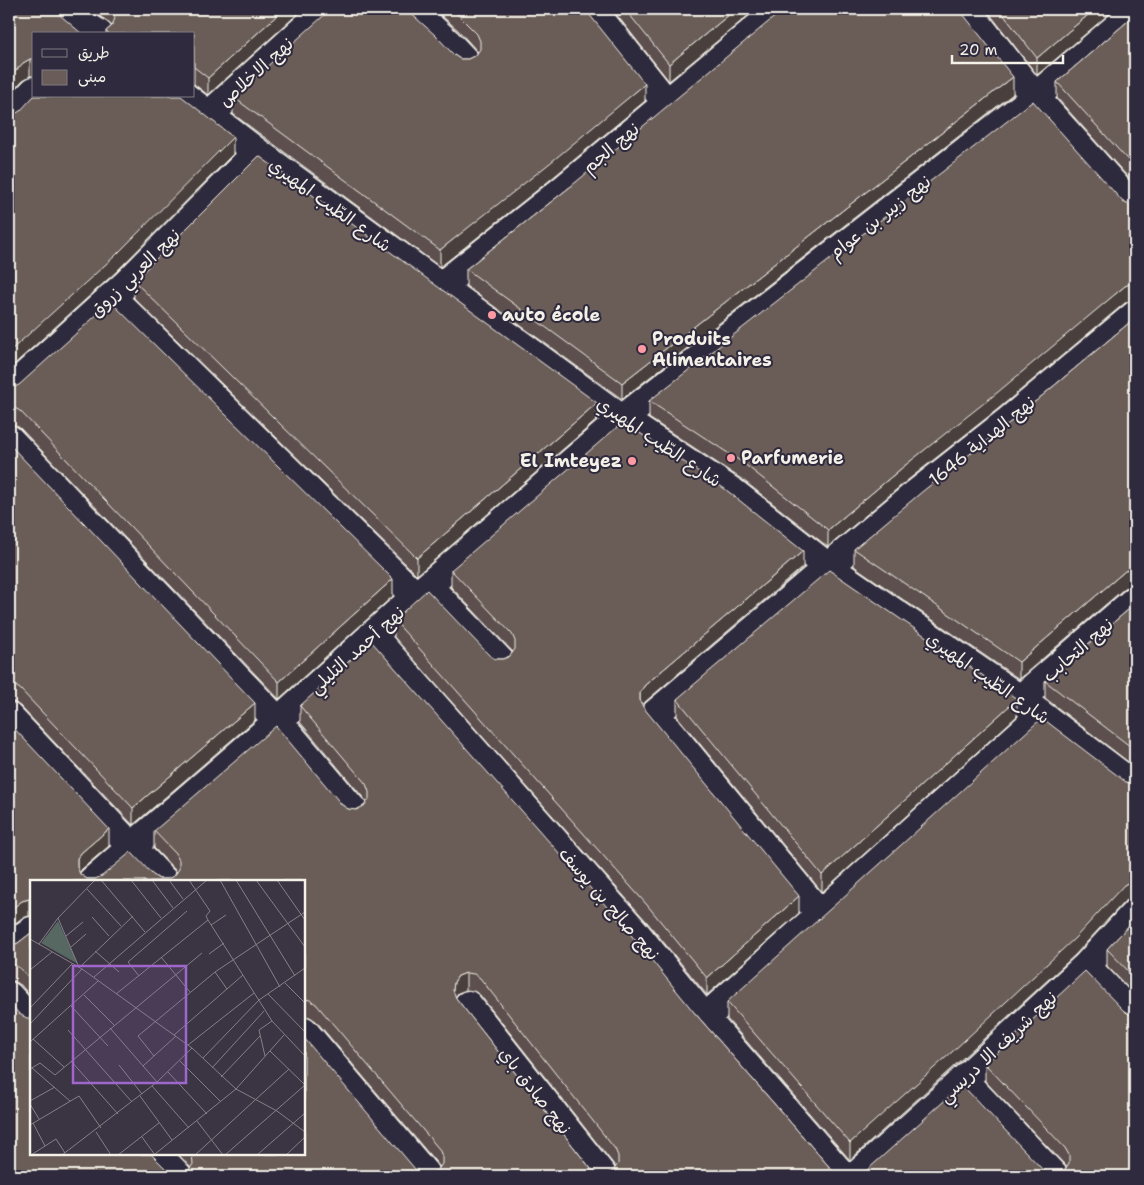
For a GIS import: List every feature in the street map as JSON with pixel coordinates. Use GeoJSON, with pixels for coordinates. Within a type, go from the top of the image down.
{"type":"FeatureCollection","features":[{"type":"Feature","properties":{"kind":"street","name":"نهج الاخلاص"},"geometry":{"type":"LineString","coordinates":[[209,115],[326,9]]}},
{"type":"Feature","properties":{"kind":"street"},"geometry":{"type":"LineString","coordinates":[[411,9],[465,61]]}},
{"type":"Feature","properties":{"kind":"street"},"geometry":{"type":"LineString","coordinates":[[592,9],[666,102]]}},
{"type":"Feature","properties":{"kind":"street","name":"نهج الجم"},"geometry":{"type":"LineString","coordinates":[[441,286],[554,196],[780,9]]}},
{"type":"Feature","properties":{"kind":"street"},"geometry":{"type":"LineString","coordinates":[[966,9],[1035,97],[1135,208]]}},
{"type":"Feature","properties":{"kind":"street"},"geometry":{"type":"LineString","coordinates":[[66,10],[94,32]]}},
{"type":"Feature","properties":{"kind":"street","name":"نهج زبير بن عوام"},"geometry":{"type":"LineString","coordinates":[[622,419],[1035,97],[1135,12]]}},
{"type":"Feature","properties":{"kind":"street"},"geometry":{"type":"LineString","coordinates":[[9,117],[32,93]]}},
{"type":"Feature","properties":{"kind":"street","name":"شارع الطّيب المهيري"},"geometry":{"type":"LineString","coordinates":[[187,98],[257,152],[622,419],[734,493],[828,567],[1031,707],[1135,786]]}},
{"type":"Feature","properties":{"kind":"street","name":"نهج العربي زروق"},"geometry":{"type":"LineString","coordinates":[[9,390],[127,283],[257,152]]}},
{"type":"Feature","properties":{"kind":"street"},"geometry":{"type":"LineString","coordinates":[[111,297],[422,591],[500,661]]}},
{"type":"Feature","properties":{"kind":"street","name":"نهج الهداية 1646"},"geometry":{"type":"LineString","coordinates":[[828,567],[1135,315]]}},
{"type":"Feature","properties":{"kind":"street","name":"نهج أحمد التليلي"},"geometry":{"type":"LineString","coordinates":[[93,880],[278,721],[422,591],[622,419]]}},
{"type":"Feature","properties":{"kind":"street"},"geometry":{"type":"LineString","coordinates":[[9,439],[278,721],[354,811]]}},
{"type":"Feature","properties":{"kind":"street"},"geometry":{"type":"LineString","coordinates":[[820,914],[655,714],[828,567]]}},
{"type":"Feature","properties":{"kind":"street","name":"نهج التحابب"},"geometry":{"type":"LineString","coordinates":[[706,1018],[820,914],[1031,707],[1135,600]]}},
{"type":"Feature","properties":{"kind":"street","name":"نهج صالح بن يوسف"},"geometry":{"type":"LineString","coordinates":[[372,635],[635,932],[706,1018],[843,1176]]}},
{"type":"Feature","properties":{"kind":"street"},"geometry":{"type":"LineString","coordinates":[[9,717],[163,880]]}},
{"type":"Feature","properties":{"kind":"street","name":"نهج شريف الا دريسي"},"geometry":{"type":"LineString","coordinates":[[856,1176],[1086,966],[1135,913]]}},
{"type":"Feature","properties":{"kind":"street"},"geometry":{"type":"LineString","coordinates":[[9,947],[30,932]]}},
{"type":"Feature","properties":{"kind":"street"},"geometry":{"type":"LineString","coordinates":[[1086,966],[1135,1017]]}},
{"type":"Feature","properties":{"kind":"street"},"geometry":{"type":"LineString","coordinates":[[9,996],[30,1019]]}},
{"type":"Feature","properties":{"kind":"street","name":"نهج صادق باي"},"geometry":{"type":"LineString","coordinates":[[468,1005],[603,1176]]}},
{"type":"Feature","properties":{"kind":"street"},"geometry":{"type":"LineString","coordinates":[[305,1032],[427,1176]]}},
{"type":"Feature","properties":{"kind":"street"},"geometry":{"type":"LineString","coordinates":[[963,1080],[1054,1176]]}},
{"type":"Feature","properties":{"kind":"street"},"geometry":{"type":"LineString","coordinates":[[158,1155],[178,1176]]}},
{"type":"Feature","properties":{"kind":"building"},"geometry":{"type":"Polygon","coordinates":[[[9,9],[53,9],[80,32],[32,32],[32,59],[23,63],[9,78],[9,9]]]}},
{"type":"Feature","properties":{"kind":"building"},"geometry":{"type":"Polygon","coordinates":[[[112,9],[284,9],[208,78],[195,68],[195,32],[107,32],[112,26],[115,18],[112,9]]]}},
{"type":"Feature","properties":{"kind":"building"},"geometry":{"type":"Polygon","coordinates":[[[331,9],[406,9],[454,55],[460,59],[468,59],[476,55],[480,49],[480,41],[477,34],[452,9],[585,9],[645,84],[550,163],[440,250],[233,97],[331,9]]]}},
{"type":"Feature","properties":{"kind":"building"},"geometry":{"type":"Polygon","coordinates":[[[625,9],[736,9],[669,64],[625,9]]]}},
{"type":"Feature","properties":{"kind":"building"},"geometry":{"type":"Polygon","coordinates":[[[784,9],[959,9],[1013,77],[622,383],[466,269],[570,187],[784,9]]]}},
{"type":"Feature","properties":{"kind":"building"},"geometry":{"type":"Polygon","coordinates":[[[999,9],[1095,9],[1037,58],[999,9]]]}},
{"type":"Feature","properties":{"kind":"building"},"geometry":{"type":"Polygon","coordinates":[[[1135,15],[1135,168],[1057,82],[1135,15]]]}},
{"type":"Feature","properties":{"kind":"building"},"geometry":{"type":"Polygon","coordinates":[[[32,98],[184,98],[233,137],[116,255],[9,352],[9,115],[20,111],[32,98]]]}},
{"type":"Feature","properties":{"kind":"building"},"geometry":{"type":"Polygon","coordinates":[[[1033,101],[1123,202],[1135,206],[1135,283],[1125,286],[828,530],[743,463],[649,401],[1033,101]]]}},
{"type":"Feature","properties":{"kind":"building"},"geometry":{"type":"Polygon","coordinates":[[[259,156],[597,403],[417,558],[134,281],[259,156]]]}},
{"type":"Feature","properties":{"kind":"building"},"geometry":{"type":"Polygon","coordinates":[[[111,302],[393,579],[279,682],[20,411],[9,407],[9,388],[19,385],[111,302]]]}},
{"type":"Feature","properties":{"kind":"building"},"geometry":{"type":"Polygon","coordinates":[[[1135,318],[1135,568],[1125,571],[1019,662],[854,549],[923,491],[1018,416],[1135,318]]]}},
{"type":"Feature","properties":{"kind":"building"},"geometry":{"type":"Polygon","coordinates":[[[623,422],[725,489],[803,551],[645,685],[640,692],[640,700],[643,707],[799,896],[707,978],[647,905],[394,620],[427,590],[489,655],[495,659],[503,659],[510,656],[515,649],[515,641],[512,634],[451,570],[623,422]]]}},
{"type":"Feature","properties":{"kind":"building"},"geometry":{"type":"Polygon","coordinates":[[[9,444],[255,703],[133,808],[20,689],[14,685],[9,685],[9,444]]]}},
{"type":"Feature","properties":{"kind":"building"},"geometry":{"type":"Polygon","coordinates":[[[829,570],[1017,699],[822,875],[677,699],[829,570]]]}},
{"type":"Feature","properties":{"kind":"building"},"geometry":{"type":"Polygon","coordinates":[[[1135,604],[1135,750],[1045,681],[1135,604]]]}},
{"type":"Feature","properties":{"kind":"building"},"geometry":{"type":"Polygon","coordinates":[[[371,641],[623,925],[693,1011],[832,1170],[838,1174],[859,1174],[866,1171],[962,1085],[1043,1170],[1050,1174],[1058,1174],[1064,1171],[1069,1163],[1069,1155],[1065,1148],[985,1064],[1085,971],[1124,1011],[1135,1015],[1135,1176],[9,1176],[9,1002],[19,1014],[30,1018],[30,1155],[152,1155],[167,1170],[174,1174],[182,1174],[189,1170],[193,1164],[192,1155],[305,1155],[305,1039],[415,1169],[422,1174],[437,1171],[442,1164],[442,1156],[439,1149],[316,1004],[305,999],[305,880],[30,880],[30,899],[22,901],[9,911],[9,723],[109,829],[77,858],[77,867],[80,874],[87,879],[95,879],[102,876],[131,852],[159,879],[167,879],[174,876],[179,869],[179,860],[175,853],[154,831],[276,726],[342,805],[348,809],[356,810],[364,806],[369,799],[366,784],[300,706],[371,641]],[[466,973],[458,976],[454,982],[453,990],[456,998],[591,1169],[598,1174],[612,1172],[618,1164],[618,1156],[615,1149],[480,978],[474,974],[466,973]]]}},
{"type":"Feature","properties":{"kind":"building"},"geometry":{"type":"Polygon","coordinates":[[[1042,718],[1126,782],[1135,784],[1135,881],[1124,885],[1075,938],[850,1143],[727,1002],[1042,718]]]}},
{"type":"Feature","properties":{"kind":"building"},"geometry":{"type":"Polygon","coordinates":[[[1135,919],[1135,978],[1107,949],[1135,919]]]}},
{"type":"Feature","properties":{"kind":"building"},"geometry":{"type":"Polygon","coordinates":[[[30,934],[30,979],[21,969],[13,964],[9,964],[9,945],[18,943],[30,934]]]}},
{"type":"Feature","properties":{"kind":"place","name":"auto école"},"geometry":{"type":"Point","coordinates":[492,315]}},
{"type":"Feature","properties":{"kind":"place","name":"Produits Alimentaires"},"geometry":{"type":"Point","coordinates":[642,349]}},
{"type":"Feature","properties":{"kind":"place","name":"Parfumerie"},"geometry":{"type":"Point","coordinates":[731,458]}},
{"type":"Feature","properties":{"kind":"place","name":"El Imteyez"},"geometry":{"type":"Point","coordinates":[632,461]}}]}
